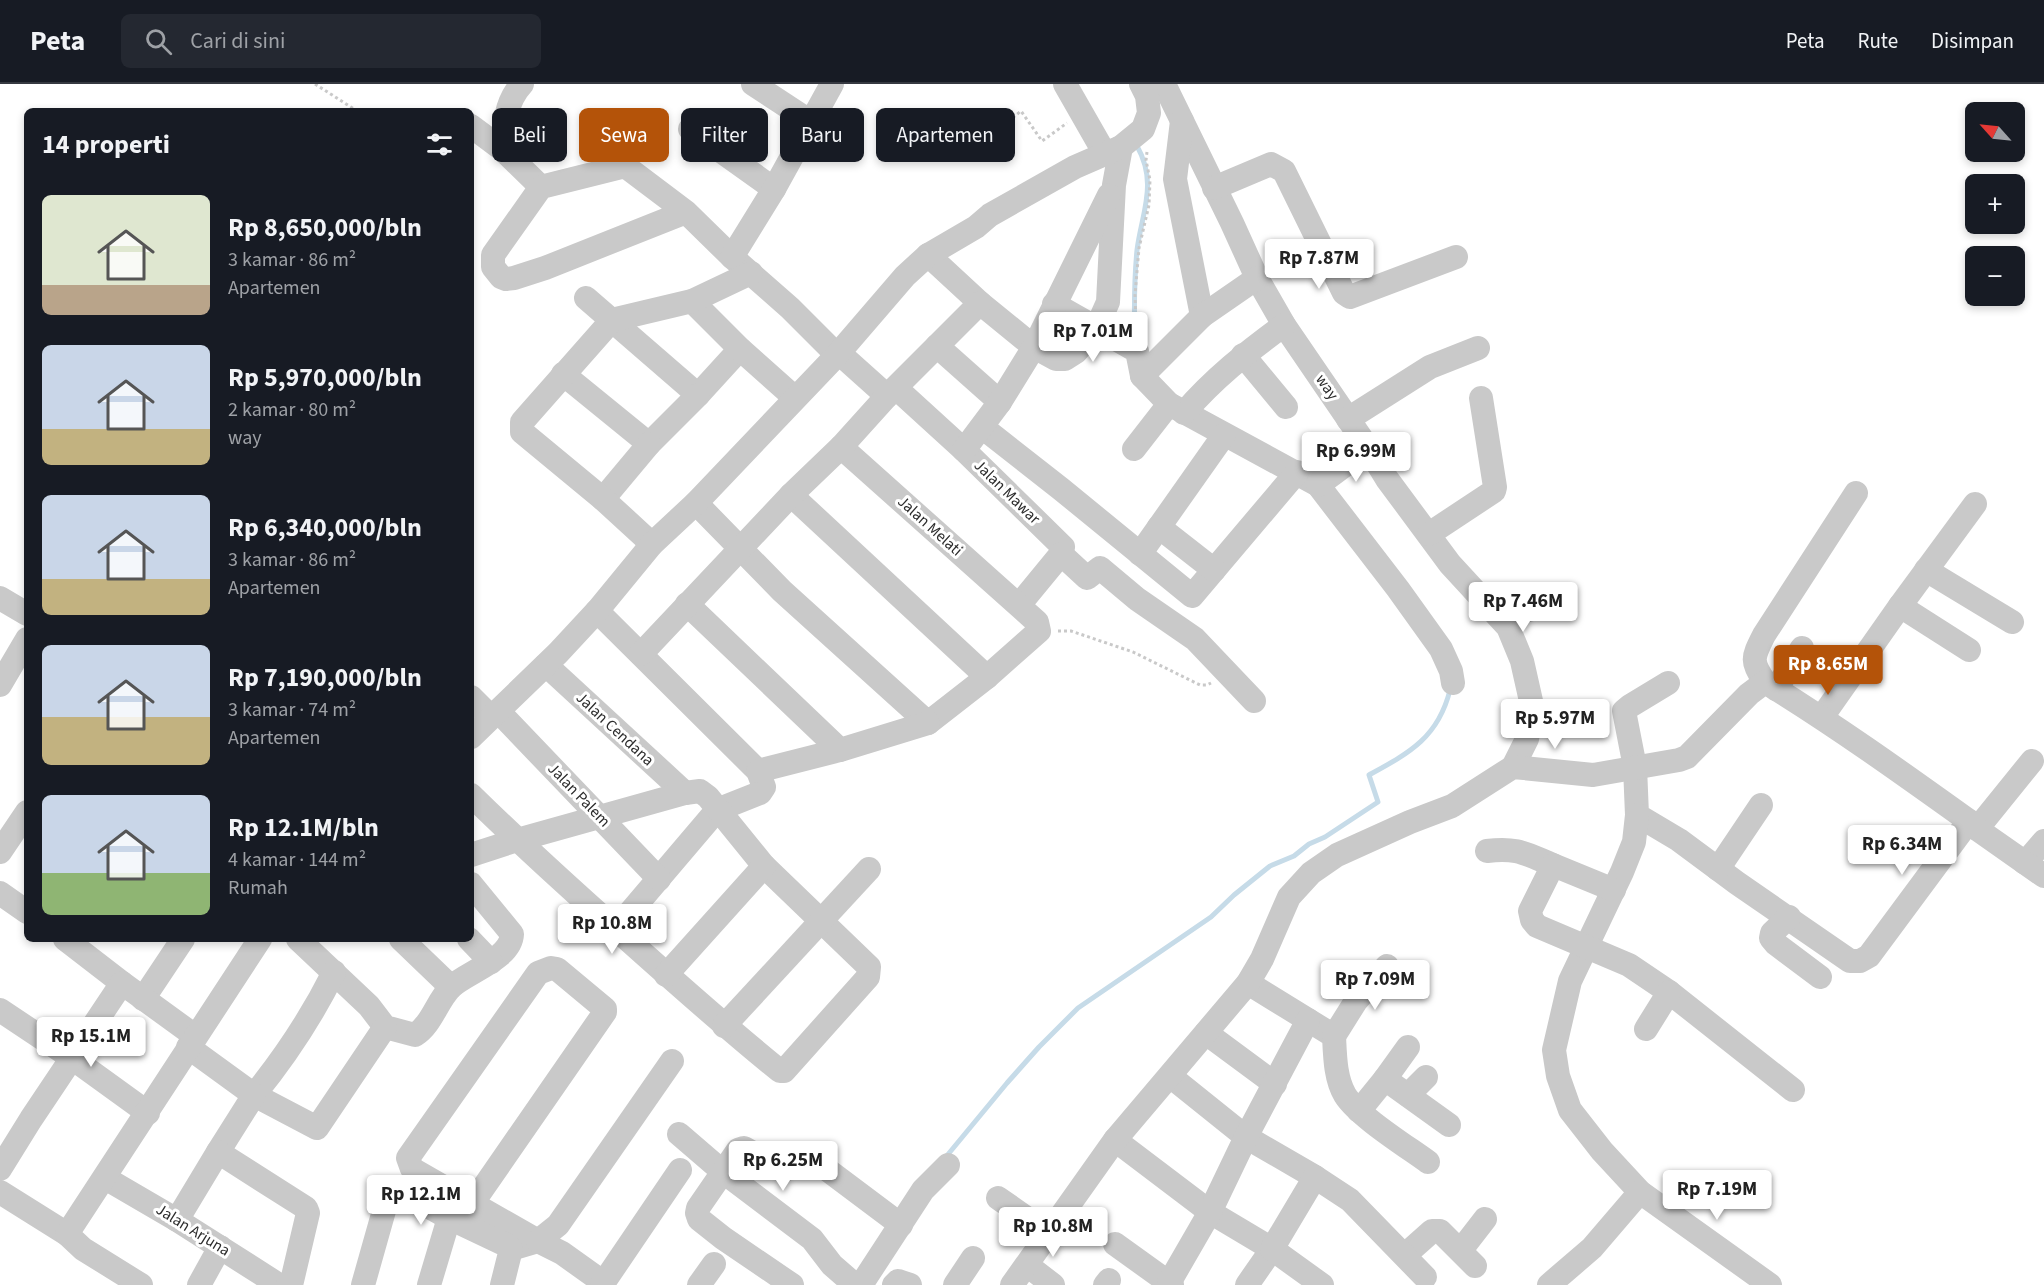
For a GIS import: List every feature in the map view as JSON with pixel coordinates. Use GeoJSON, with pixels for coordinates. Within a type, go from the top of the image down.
{"type":"FeatureCollection","features":[{"type":"Feature","properties":{"kind":"street"},"geometry":{"type":"LineString","coordinates":[[509,108],[515,92],[522,84]]}},
{"type":"Feature","properties":{"kind":"street"},"geometry":{"type":"LineString","coordinates":[[753,84],[790,108]]}},
{"type":"Feature","properties":{"kind":"street"},"geometry":{"type":"LineString","coordinates":[[819,108],[832,84]]}},
{"type":"Feature","properties":{"kind":"street"},"geometry":{"type":"LineString","coordinates":[[928,255],[980,303],[1034,347],[1056,359],[1065,359],[1076,352],[1096,329],[1107,302],[1114,185],[1113,151],[1081,113],[1065,84]]}},
{"type":"Feature","properties":{"kind":"street"},"geometry":{"type":"LineString","coordinates":[[474,734],[546,665],[597,611],[652,544],[696,503],[838,354],[905,276],[928,255],[976,227],[990,215],[1075,168],[1113,151],[1143,129],[1149,113],[1147,96],[1141,84]]}},
{"type":"Feature","properties":{"kind":"street","name":"way"},"geometry":{"type":"LineString","coordinates":[[1164,84],[1257,278],[1284,325],[1387,479],[1450,564],[1508,627],[1522,661],[1531,701],[1527,739],[1513,767]]}},
{"type":"Feature","properties":{"kind":"street"},"geometry":{"type":"LineString","coordinates":[[1182,121],[1175,180],[1202,316]]}},
{"type":"Feature","properties":{"kind":"street"},"geometry":{"type":"LineString","coordinates":[[474,128],[492,142]]}},
{"type":"Feature","properties":{"kind":"street"},"geometry":{"type":"LineString","coordinates":[[515,162],[541,187],[493,255],[493,267],[504,278],[514,278],[545,268],[686,212]]}},
{"type":"Feature","properties":{"kind":"street"},"geometry":{"type":"LineString","coordinates":[[736,162],[774,189]]}},
{"type":"Feature","properties":{"kind":"street"},"geometry":{"type":"LineString","coordinates":[[732,257],[789,162]]}},
{"type":"Feature","properties":{"kind":"street"},"geometry":{"type":"LineString","coordinates":[[1214,188],[1271,164],[1284,171],[1344,293],[1350,297],[1456,257]]}},
{"type":"Feature","properties":{"kind":"street","name":"Jalan Mawar"},"geometry":{"type":"LineString","coordinates":[[541,187],[625,166],[686,212],[838,354],[891,392],[964,450],[1062,546],[1061,554]]}},
{"type":"Feature","properties":{"kind":"street"},"geometry":{"type":"LineString","coordinates":[[964,450],[1000,402],[1034,347],[1114,185]]}},
{"type":"Feature","properties":{"kind":"street"},"geometry":{"type":"LineString","coordinates":[[652,544],[603,499],[522,432],[522,422],[612,320],[692,302],[751,273]]}},
{"type":"Feature","properties":{"kind":"street"},"geometry":{"type":"LineString","coordinates":[[1142,376],[1202,316],[1257,278]]}},
{"type":"Feature","properties":{"kind":"street"},"geometry":{"type":"LineString","coordinates":[[586,298],[698,395]]}},
{"type":"Feature","properties":{"kind":"street"},"geometry":{"type":"LineString","coordinates":[[692,302],[795,398]]}},
{"type":"Feature","properties":{"kind":"street"},"geometry":{"type":"LineString","coordinates":[[641,654],[790,495],[841,447],[891,392],[980,303]]}},
{"type":"Feature","properties":{"kind":"street"},"geometry":{"type":"LineString","coordinates":[[1054,304],[1137,351],[1142,376],[1177,408],[1318,485],[1441,649],[1453,683]]}},
{"type":"Feature","properties":{"kind":"street"},"geometry":{"type":"LineString","coordinates":[[1134,449],[1177,408],[1284,325]]}},
{"type":"Feature","properties":{"kind":"street"},"geometry":{"type":"LineString","coordinates":[[938,346],[1000,402]]}},
{"type":"Feature","properties":{"kind":"street"},"geometry":{"type":"LineString","coordinates":[[1348,418],[1430,368],[1478,348]]}},
{"type":"Feature","properties":{"kind":"street"},"geometry":{"type":"LineString","coordinates":[[603,499],[649,444],[740,349]]}},
{"type":"Feature","properties":{"kind":"street"},"geometry":{"type":"LineString","coordinates":[[1243,355],[1286,406]]}},
{"type":"Feature","properties":{"kind":"street"},"geometry":{"type":"LineString","coordinates":[[563,374],[649,444]]}},
{"type":"Feature","properties":{"kind":"street"},"geometry":{"type":"LineString","coordinates":[[1429,534],[1494,491],[1481,398]]}},
{"type":"Feature","properties":{"kind":"street"},"geometry":{"type":"LineString","coordinates":[[982,427],[1192,596],[1297,472]]}},
{"type":"Feature","properties":{"kind":"street"},"geometry":{"type":"LineString","coordinates":[[1140,554],[1224,435]]}},
{"type":"Feature","properties":{"kind":"street","name":"Jalan Melati"},"geometry":{"type":"LineString","coordinates":[[841,447],[1019,605],[1037,622],[1038,631]]}},
{"type":"Feature","properties":{"kind":"street"},"geometry":{"type":"LineString","coordinates":[[1318,485],[1368,448]]}},
{"type":"Feature","properties":{"kind":"street"},"geometry":{"type":"LineString","coordinates":[[1856,493],[1764,635],[1754,655],[1756,670],[1770,685],[1822,717],[2034,870],[2044,841]]}},
{"type":"Feature","properties":{"kind":"street"},"geometry":{"type":"LineString","coordinates":[[790,495],[987,677]]}},
{"type":"Feature","properties":{"kind":"street"},"geometry":{"type":"LineString","coordinates":[[696,503],[782,591],[928,723]]}},
{"type":"Feature","properties":{"kind":"street"},"geometry":{"type":"LineString","coordinates":[[1822,717],[1975,504]]}},
{"type":"Feature","properties":{"kind":"street"},"geometry":{"type":"LineString","coordinates":[[1159,527],[1214,570]]}},
{"type":"Feature","properties":{"kind":"street"},"geometry":{"type":"LineString","coordinates":[[1019,605],[1061,554],[1087,578],[1100,568],[1137,599],[1195,639],[1254,701]]}},
{"type":"Feature","properties":{"kind":"street"},"geometry":{"type":"LineString","coordinates":[[1926,570],[2012,622]]}},
{"type":"Feature","properties":{"kind":"street"},"geometry":{"type":"LineString","coordinates":[[0,598],[24,612]]}},
{"type":"Feature","properties":{"kind":"street"},"geometry":{"type":"LineString","coordinates":[[687,604],[840,750]]}},
{"type":"Feature","properties":{"kind":"street"},"geometry":{"type":"LineString","coordinates":[[1900,606],[1969,650]]}},
{"type":"Feature","properties":{"kind":"street"},"geometry":{"type":"LineString","coordinates":[[1500,617],[1536,608]]}},
{"type":"Feature","properties":{"kind":"street"},"geometry":{"type":"LineString","coordinates":[[597,611],[758,771],[764,782],[760,793],[717,810],[615,930]]}},
{"type":"Feature","properties":{"kind":"street"},"geometry":{"type":"LineString","coordinates":[[758,771],[840,750],[928,723],[987,677],[1038,631]]}},
{"type":"Feature","properties":{"kind":"street"},"geometry":{"type":"LineString","coordinates":[[0,685],[24,644]]}},
{"type":"Feature","properties":{"kind":"street"},"geometry":{"type":"LineString","coordinates":[[1053,1285],[1021,1279],[1048,1233],[1115,1140],[1248,983],[1262,959],[1289,897],[1311,873],[1337,855],[1452,806],[1513,767],[1593,775],[1688,757],[1749,694],[1770,685],[1802,648]]}},
{"type":"Feature","properties":{"kind":"street","name":"Jalan Cendana"},"geometry":{"type":"LineString","coordinates":[[546,665],[685,793]]}},
{"type":"Feature","properties":{"kind":"street"},"geometry":{"type":"LineString","coordinates":[[1668,683],[1630,705],[1624,711],[1635,767],[1637,815],[1634,842],[1614,890],[1570,981],[1554,1050],[1558,1076],[1570,1110],[1602,1151],[1640,1192],[1770,1285]]}},
{"type":"Feature","properties":{"kind":"street","name":"Jalan Palem"},"geometry":{"type":"LineString","coordinates":[[474,700],[495,714],[659,879]]}},
{"type":"Feature","properties":{"kind":"street"},"geometry":{"type":"LineString","coordinates":[[1637,815],[1679,840],[1850,961],[1860,961],[1869,956],[1973,825],[2032,761]]}},
{"type":"Feature","properties":{"kind":"street"},"geometry":{"type":"LineString","coordinates":[[474,798],[517,840],[615,930],[724,1026],[780,1071],[784,1071],[870,972],[869,967],[764,866],[703,792],[685,793],[517,840],[474,854]]}},
{"type":"Feature","properties":{"kind":"street"},"geometry":{"type":"LineString","coordinates":[[1719,870],[1761,806]]}},
{"type":"Feature","properties":{"kind":"street"},"geometry":{"type":"LineString","coordinates":[[0,852],[24,816]]}},
{"type":"Feature","properties":{"kind":"street"},"geometry":{"type":"LineString","coordinates":[[1487,852],[1506,849],[1519,851],[1614,890]]}},
{"type":"Feature","properties":{"kind":"street"},"geometry":{"type":"LineString","coordinates":[[1553,865],[1530,911],[1532,920],[1538,926],[1629,965],[1669,992],[1793,1090]]}},
{"type":"Feature","properties":{"kind":"street"},"geometry":{"type":"LineString","coordinates":[[666,975],[764,866]]}},
{"type":"Feature","properties":{"kind":"street"},"geometry":{"type":"LineString","coordinates":[[724,1026],[869,869]]}},
{"type":"Feature","properties":{"kind":"street"},"geometry":{"type":"LineString","coordinates":[[301,942],[369,1006],[385,1027],[417,1035],[451,987],[491,962],[511,944],[512,934],[474,888]]}},
{"type":"Feature","properties":{"kind":"street"},"geometry":{"type":"LineString","coordinates":[[0,893],[24,910]]}},
{"type":"Feature","properties":{"kind":"street"},"geometry":{"type":"LineString","coordinates":[[1789,917],[1772,933],[1771,938],[1820,977]]}},
{"type":"Feature","properties":{"kind":"street"},"geometry":{"type":"LineString","coordinates":[[69,942],[143,999],[254,1095],[322,1135],[319,1127],[385,1027]]}},
{"type":"Feature","properties":{"kind":"street"},"geometry":{"type":"LineString","coordinates":[[143,999],[181,942]]}},
{"type":"Feature","properties":{"kind":"street"},"geometry":{"type":"LineString","coordinates":[[67,1234],[148,1113],[191,1041],[258,942]]}},
{"type":"Feature","properties":{"kind":"street"},"geometry":{"type":"LineString","coordinates":[[404,942],[451,987]]}},
{"type":"Feature","properties":{"kind":"street"},"geometry":{"type":"LineString","coordinates":[[472,942],[491,962]]}},
{"type":"Feature","properties":{"kind":"street"},"geometry":{"type":"LineString","coordinates":[[1387,966],[1356,1001],[1334,1036],[1336,1067],[1345,1095],[1359,1110],[1428,1162]]}},
{"type":"Feature","properties":{"kind":"street"},"geometry":{"type":"LineString","coordinates":[[472,1204],[605,1012],[605,1009],[557,969],[551,968],[538,973],[408,1158],[412,1169],[472,1204],[538,1241],[562,1253],[603,1284],[680,1170]]}},
{"type":"Feature","properties":{"kind":"street"},"geometry":{"type":"LineString","coordinates":[[177,1220],[254,1095],[273,1073],[293,1042],[334,972]]}},
{"type":"Feature","properties":{"kind":"street"},"geometry":{"type":"LineString","coordinates":[[0,1169],[122,983]]}},
{"type":"Feature","properties":{"kind":"street"},"geometry":{"type":"LineString","coordinates":[[1248,983],[1334,1036]]}},
{"type":"Feature","properties":{"kind":"street"},"geometry":{"type":"LineString","coordinates":[[1646,1029],[1669,992]]}},
{"type":"Feature","properties":{"kind":"street"},"geometry":{"type":"LineString","coordinates":[[0,1010],[148,1113]]}},
{"type":"Feature","properties":{"kind":"street"},"geometry":{"type":"LineString","coordinates":[[1115,1244],[1141,1276],[1171,1284],[1308,1020]]}},
{"type":"Feature","properties":{"kind":"street"},"geometry":{"type":"LineString","coordinates":[[1206,1033],[1275,1084]]}},
{"type":"Feature","properties":{"kind":"street"},"geometry":{"type":"LineString","coordinates":[[1359,1110],[1408,1047]]}},
{"type":"Feature","properties":{"kind":"street"},"geometry":{"type":"LineString","coordinates":[[511,1249],[538,1241],[558,1225],[672,1061]]}},
{"type":"Feature","properties":{"kind":"street"},"geometry":{"type":"LineString","coordinates":[[1170,1076],[1246,1137],[1350,1200],[1425,1277]]}},
{"type":"Feature","properties":{"kind":"street"},"geometry":{"type":"LineString","coordinates":[[1408,1095],[1426,1077]]}},
{"type":"Feature","properties":{"kind":"street"},"geometry":{"type":"LineString","coordinates":[[1385,1079],[1449,1125]]}},
{"type":"Feature","properties":{"kind":"street"},"geometry":{"type":"LineString","coordinates":[[679,1134],[722,1171],[812,1239],[832,1265],[855,1285]]}},
{"type":"Feature","properties":{"kind":"street"},"geometry":{"type":"LineString","coordinates":[[1115,1140],[1210,1212],[1272,1249],[1322,1285]]}},
{"type":"Feature","properties":{"kind":"street"},"geometry":{"type":"LineString","coordinates":[[792,1285],[699,1219],[698,1208],[734,1153],[744,1148],[783,1170],[789,1170],[806,1158],[810,1158],[901,1225]]}},
{"type":"Feature","properties":{"kind":"street"},"geometry":{"type":"LineString","coordinates":[[218,1152],[306,1208],[308,1213],[292,1281],[288,1285]]}},
{"type":"Feature","properties":{"kind":"street"},"geometry":{"type":"LineString","coordinates":[[861,1285],[923,1190],[948,1165]]}},
{"type":"Feature","properties":{"kind":"street"},"geometry":{"type":"LineString","coordinates":[[1247,1285],[1272,1249],[1315,1177]]}},
{"type":"Feature","properties":{"kind":"street","name":"Jalan Arjuna"},"geometry":{"type":"LineString","coordinates":[[105,1178],[177,1220],[279,1285]]}},
{"type":"Feature","properties":{"kind":"street"},"geometry":{"type":"LineString","coordinates":[[363,1285],[391,1190],[404,1192],[511,1249]]}},
{"type":"Feature","properties":{"kind":"street"},"geometry":{"type":"LineString","coordinates":[[0,1192],[67,1234],[83,1250],[141,1285]]}},
{"type":"Feature","properties":{"kind":"street"},"geometry":{"type":"LineString","coordinates":[[1549,1285],[1592,1248],[1640,1192]]}},
{"type":"Feature","properties":{"kind":"street"},"geometry":{"type":"LineString","coordinates":[[998,1198],[1048,1233]]}},
{"type":"Feature","properties":{"kind":"street"},"geometry":{"type":"LineString","coordinates":[[429,1285],[449,1218]]}},
{"type":"Feature","properties":{"kind":"street"},"geometry":{"type":"LineString","coordinates":[[1405,1256],[1432,1231],[1436,1230],[1440,1231],[1468,1258],[1485,1219]]}},
{"type":"Feature","properties":{"kind":"street"},"geometry":{"type":"LineString","coordinates":[[199,1285],[220,1247]]}},
{"type":"Feature","properties":{"kind":"street"},"geometry":{"type":"LineString","coordinates":[[502,1285],[511,1249]]}},
{"type":"Feature","properties":{"kind":"street"},"geometry":{"type":"LineString","coordinates":[[955,1285],[972,1258]]}},
{"type":"Feature","properties":{"kind":"street"},"geometry":{"type":"LineString","coordinates":[[699,1285],[714,1264]]}},
{"type":"Feature","properties":{"kind":"street"},"geometry":{"type":"LineString","coordinates":[[894,1285],[902,1281],[910,1285]]}},
{"type":"Feature","properties":{"kind":"path"},"geometry":{"type":"LineString","coordinates":[[315,84],[352,108]]}},
{"type":"Feature","properties":{"kind":"path"},"geometry":{"type":"LineString","coordinates":[[1015,116],[1021,111],[1041,141],[1081,113]]}},
{"type":"Feature","properties":{"kind":"path"},"geometry":{"type":"LineString","coordinates":[[1137,351],[1135,295],[1139,248],[1149,205],[1150,180],[1146,160],[1148,145]]}},
{"type":"Feature","properties":{"kind":"path"},"geometry":{"type":"LineString","coordinates":[[1038,631],[1071,631],[1082,634],[1133,652],[1200,685],[1212,682],[1220,664]]}},
{"type":"Feature","properties":{"kind":"path"},"geometry":{"type":"LineString","coordinates":[[1065,1209],[1115,1244]]}},
{"type":"Feature","properties":{"kind":"waterway"},"geometry":{"type":"LineString","coordinates":[[1135,342],[1136,262],[1148,185],[1147,173],[1137,146]]}},
{"type":"Feature","properties":{"kind":"waterway"},"geometry":{"type":"LineString","coordinates":[[945,1158],[1007,1083],[1078,1008],[1211,917],[1270,866],[1294,856],[1309,844],[1325,837],[1378,802],[1369,775],[1409,751],[1430,732],[1445,707],[1450,690]]}}]}
